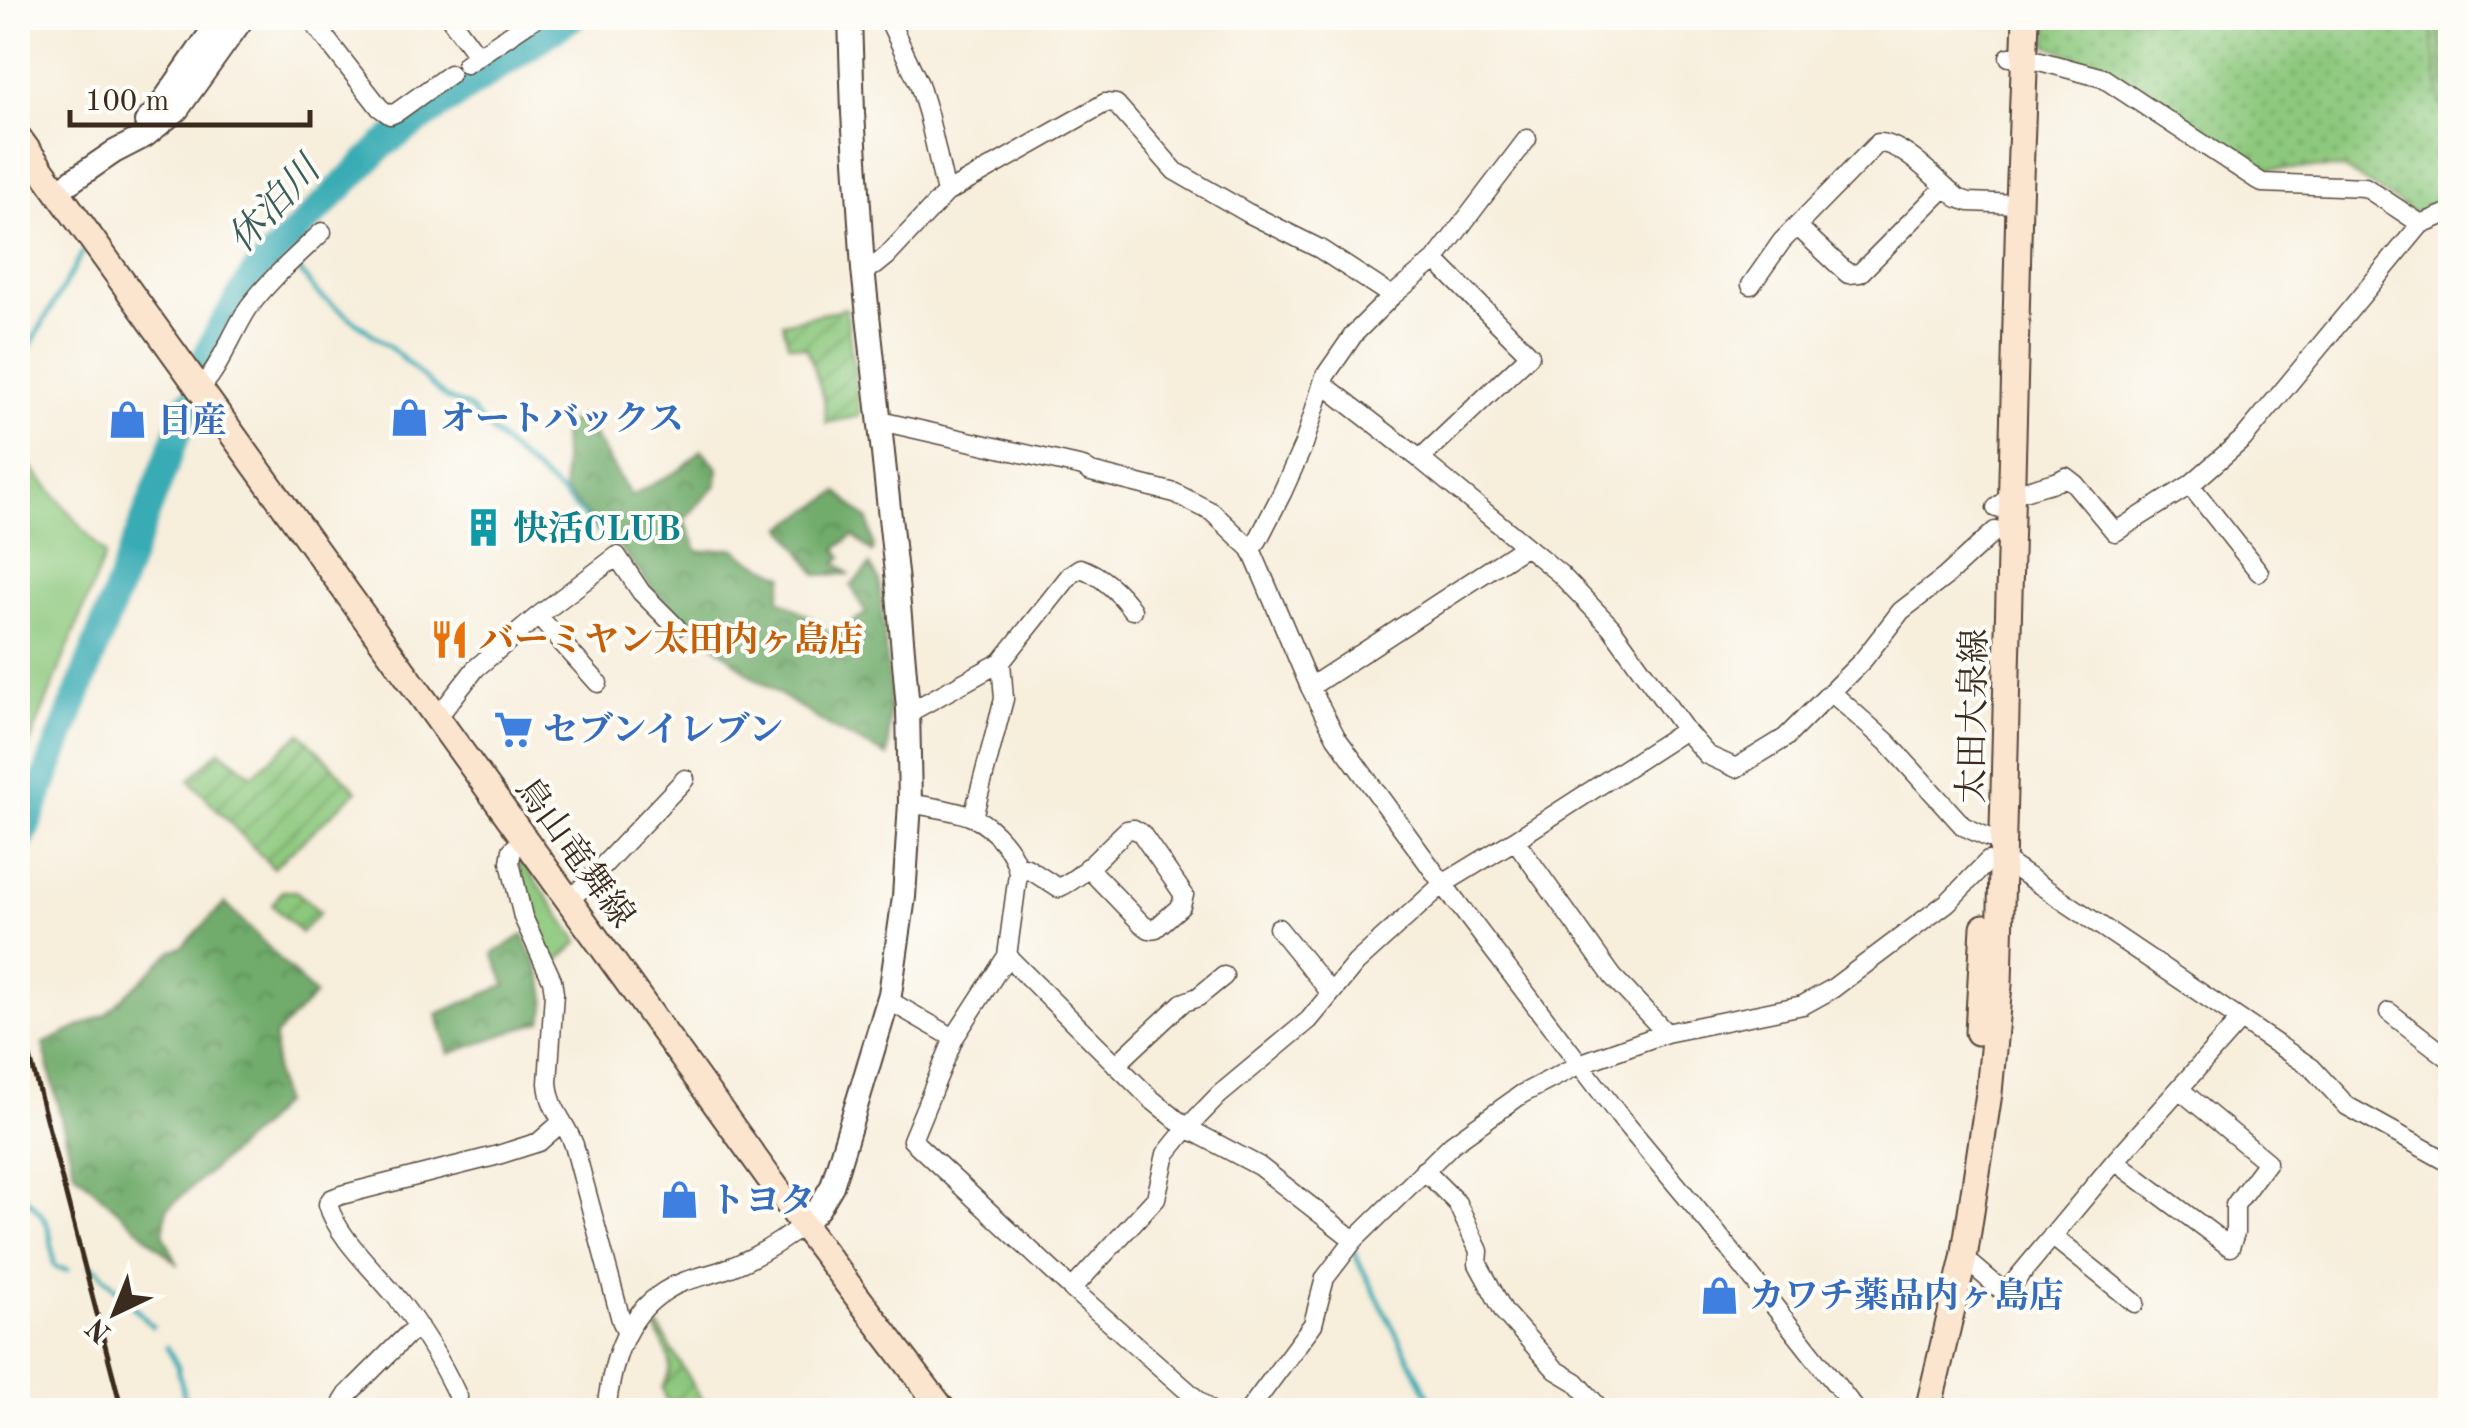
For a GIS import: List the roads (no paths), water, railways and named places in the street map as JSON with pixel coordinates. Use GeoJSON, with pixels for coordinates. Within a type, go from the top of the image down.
{"type":"FeatureCollection","features":[{"type":"Feature","properties":{"kind":"main road","name":"太田大泉線"},"geometry":{"type":"LineString","coordinates":[[2011,18],[2017,57]]}},
{"type":"Feature","properties":{"kind":"main road","name":"太田大泉線"},"geometry":{"type":"LineString","coordinates":[[1912,1410],[1950,1246],[1975,1083],[1993,853],[2017,57],[2026,18]]}},
{"type":"Feature","properties":{"kind":"main road","name":"鳥山竜舞線"},"geometry":{"type":"LineString","coordinates":[[18,137],[803,1225],[943,1410]]}},
{"type":"Feature","properties":{"kind":"main road","name":"太田大泉線"},"geometry":{"type":"LineString","coordinates":[[1928,1410],[1964,1258],[1989,1093],[1999,985],[1993,853],[2001,511]]}},
{"type":"Feature","properties":{"kind":"street"},"geometry":{"type":"LineString","coordinates":[[114,152],[158,109],[221,18]]}},
{"type":"Feature","properties":{"kind":"street"},"geometry":{"type":"LineString","coordinates":[[57,192],[114,152],[145,136],[183,104],[242,18]]}},
{"type":"Feature","properties":{"kind":"street"},"geometry":{"type":"LineString","coordinates":[[310,18],[380,108],[390,115],[535,18]]}},
{"type":"Feature","properties":{"kind":"street"},"geometry":{"type":"LineString","coordinates":[[450,18],[465,65]]}},
{"type":"Feature","properties":{"kind":"street"},"geometry":{"type":"LineString","coordinates":[[606,1410],[614,1364],[635,1319],[665,1291],[766,1250],[803,1225],[819,1208],[832,1186],[888,1000],[904,897],[910,804],[908,713],[863,269],[850,18]]}},
{"type":"Feature","properties":{"kind":"street"},"geometry":{"type":"LineString","coordinates":[[888,18],[924,99],[946,193]]}},
{"type":"Feature","properties":{"kind":"street"},"geometry":{"type":"LineString","coordinates":[[2017,57],[2103,78],[2262,183],[2365,187],[2421,224]]}},
{"type":"Feature","properties":{"kind":"street"},"geometry":{"type":"LineString","coordinates":[[863,269],[887,256],[946,193],[1105,103],[1116,104],[1175,171],[1320,249],[1392,296]]}},
{"type":"Feature","properties":{"kind":"street"},"geometry":{"type":"LineString","coordinates":[[1250,549],[1304,444],[1326,376],[1354,334],[1435,260],[1527,139]]}},
{"type":"Feature","properties":{"kind":"street"},"geometry":{"type":"LineString","coordinates":[[1751,285],[1782,240],[1878,143],[1889,142],[1958,198],[2011,203]]}},
{"type":"Feature","properties":{"kind":"street"},"geometry":{"type":"LineString","coordinates":[[1797,226],[1848,274],[1854,275],[1946,187]]}},
{"type":"Feature","properties":{"kind":"street"},"geometry":{"type":"LineString","coordinates":[[1323,384],[1560,574],[1611,627],[1707,755],[1736,768],[1786,738],[1863,660],[1901,611],[1945,577],[2001,511],[2066,477],[2115,532],[2190,485],[2242,439],[2421,224],[2450,212]]}},
{"type":"Feature","properties":{"kind":"street"},"geometry":{"type":"LineString","coordinates":[[200,388],[211,378],[235,328],[257,296],[322,232]]}},
{"type":"Feature","properties":{"kind":"street"},"geometry":{"type":"LineString","coordinates":[[1420,459],[1530,355],[1435,260]]}},
{"type":"Feature","properties":{"kind":"street"},"geometry":{"type":"LineString","coordinates":[[880,420],[1175,492],[1212,512],[1250,549],[1336,737],[1620,1116],[1856,1410]]}},
{"type":"Feature","properties":{"kind":"street"},"geometry":{"type":"LineString","coordinates":[[2190,485],[2258,572]]}},
{"type":"Feature","properties":{"kind":"street"},"geometry":{"type":"LineString","coordinates":[[1310,687],[1526,546]]}},
{"type":"Feature","properties":{"kind":"street"},"geometry":{"type":"LineString","coordinates":[[437,718],[476,668],[618,556],[641,592],[676,627]]}},
{"type":"Feature","properties":{"kind":"street"},"geometry":{"type":"LineString","coordinates":[[908,713],[1000,662],[1080,568],[1122,597],[1132,610]]}},
{"type":"Feature","properties":{"kind":"street"},"geometry":{"type":"LineString","coordinates":[[538,616],[598,682]]}},
{"type":"Feature","properties":{"kind":"street"},"geometry":{"type":"LineString","coordinates":[[973,817],[1004,699],[1000,662]]}},
{"type":"Feature","properties":{"kind":"street"},"geometry":{"type":"LineString","coordinates":[[1831,692],[1888,743],[1963,826],[1993,853],[2312,1068],[2347,1106],[2450,1163]]}},
{"type":"Feature","properties":{"kind":"street"},"geometry":{"type":"LineString","coordinates":[[1072,1289],[1156,1198],[1166,1154],[1187,1128],[1309,1020],[1356,963],[1443,884],[1685,730]]}},
{"type":"Feature","properties":{"kind":"street"},"geometry":{"type":"LineString","coordinates":[[568,900],[685,779]]}},
{"type":"Feature","properties":{"kind":"street"},"geometry":{"type":"LineString","coordinates":[[910,804],[973,817],[990,830],[1018,865],[1007,956],[954,1038],[912,1140],[1209,1410]]}},
{"type":"Feature","properties":{"kind":"street"},"geometry":{"type":"LineString","coordinates":[[1018,865],[1058,888],[1127,830],[1134,829],[1141,833],[1184,901],[1156,928],[1149,928],[1087,867]]}},
{"type":"Feature","properties":{"kind":"street"},"geometry":{"type":"LineString","coordinates":[[524,840],[512,850],[510,862],[523,917],[552,980],[549,1098],[574,1146],[620,1320],[627,1333]]}},
{"type":"Feature","properties":{"kind":"street"},"geometry":{"type":"LineString","coordinates":[[1515,840],[1613,976],[1666,1033]]}},
{"type":"Feature","properties":{"kind":"street"},"geometry":{"type":"LineString","coordinates":[[1249,1410],[1313,1324],[1325,1278],[1354,1240],[1452,1144],[1522,1094],[1582,1063],[1666,1033],[1803,1005],[1832,989],[1948,902],[1993,853]]}},
{"type":"Feature","properties":{"kind":"street"},"geometry":{"type":"LineString","coordinates":[[1278,928],[1330,992]]}},
{"type":"Feature","properties":{"kind":"street"},"geometry":{"type":"LineString","coordinates":[[1007,956],[1151,1100],[1187,1128],[1258,1166],[1354,1240]]}},
{"type":"Feature","properties":{"kind":"street"},"geometry":{"type":"LineString","coordinates":[[1116,1065],[1182,1003],[1198,997],[1224,976]]}},
{"type":"Feature","properties":{"kind":"street"},"geometry":{"type":"LineString","coordinates":[[888,1000],[954,1038]]}},
{"type":"Feature","properties":{"kind":"street"},"geometry":{"type":"LineString","coordinates":[[2389,1012],[2450,1059]]}},
{"type":"Feature","properties":{"kind":"street"},"geometry":{"type":"LineString","coordinates":[[1964,1258],[2005,1293],[2114,1160],[2240,1020]]}},
{"type":"Feature","properties":{"kind":"street"},"geometry":{"type":"LineString","coordinates":[[2114,1160],[2230,1247],[2235,1233],[2235,1205],[2267,1162],[2179,1088]]}},
{"type":"Feature","properties":{"kind":"street"},"geometry":{"type":"LineString","coordinates":[[454,1410],[458,1397],[439,1358],[339,1227],[328,1204],[332,1199],[539,1142],[562,1122]]}},
{"type":"Feature","properties":{"kind":"street"},"geometry":{"type":"LineString","coordinates":[[1424,1170],[1458,1203],[1478,1251],[1478,1264],[1504,1312],[1556,1370],[1576,1382],[1599,1410]]}},
{"type":"Feature","properties":{"kind":"street"},"geometry":{"type":"LineString","coordinates":[[2052,1236],[2136,1303]]}},
{"type":"Feature","properties":{"kind":"street"},"geometry":{"type":"LineString","coordinates":[[344,1402],[419,1327]]}},
{"type":"Feature","properties":{"kind":"waterway","name":"休泊川"},"geometry":{"type":"LineString","coordinates":[[204,361],[255,273],[383,145],[571,18]]}},
{"type":"Feature","properties":{"kind":"waterway"},"geometry":{"type":"LineString","coordinates":[[18,367],[83,252]]}},
{"type":"Feature","properties":{"kind":"waterway"},"geometry":{"type":"LineString","coordinates":[[294,263],[317,293],[392,349],[446,398],[468,407],[611,544]]}},
{"type":"Feature","properties":{"kind":"waterway","name":"休泊川"},"geometry":{"type":"LineString","coordinates":[[18,845],[189,403]]}},
{"type":"Feature","properties":{"kind":"waterway"},"geometry":{"type":"LineString","coordinates":[[18,1192],[37,1209],[46,1224],[54,1265],[68,1270]]}},
{"type":"Feature","properties":{"kind":"waterway"},"geometry":{"type":"LineString","coordinates":[[1352,1249],[1436,1410]]}},
{"type":"Feature","properties":{"kind":"waterway"},"geometry":{"type":"LineString","coordinates":[[91,1266],[152,1326]]}},
{"type":"Feature","properties":{"kind":"waterway"},"geometry":{"type":"LineString","coordinates":[[167,1347],[178,1367],[187,1410]]}},
{"type":"Feature","properties":{"kind":"railway"},"geometry":{"type":"LineString","coordinates":[[18,1011],[122,1410]]}},
{"type":"Feature","properties":{"kind":"place","name":"オートバックス"},"geometry":{"type":"Point","coordinates":[410,418]}},
{"type":"Feature","properties":{"kind":"place","name":"日産"},"geometry":{"type":"Point","coordinates":[127,420]}},
{"type":"Feature","properties":{"kind":"place","name":"快活CLUB"},"geometry":{"type":"Point","coordinates":[483,528]}},
{"type":"Feature","properties":{"kind":"place","name":"バーミヤン太田内ヶ島店"},"geometry":{"type":"Point","coordinates":[449,639]}},
{"type":"Feature","properties":{"kind":"place","name":"セブンイレブン"},"geometry":{"type":"Point","coordinates":[513,729]}},
{"type":"Feature","properties":{"kind":"place","name":"トヨタ"},"geometry":{"type":"Point","coordinates":[680,1200]}},
{"type":"Feature","properties":{"kind":"place","name":"カワチ薬品内ヶ島店"},"geometry":{"type":"Point","coordinates":[1719,1295]}}]}
